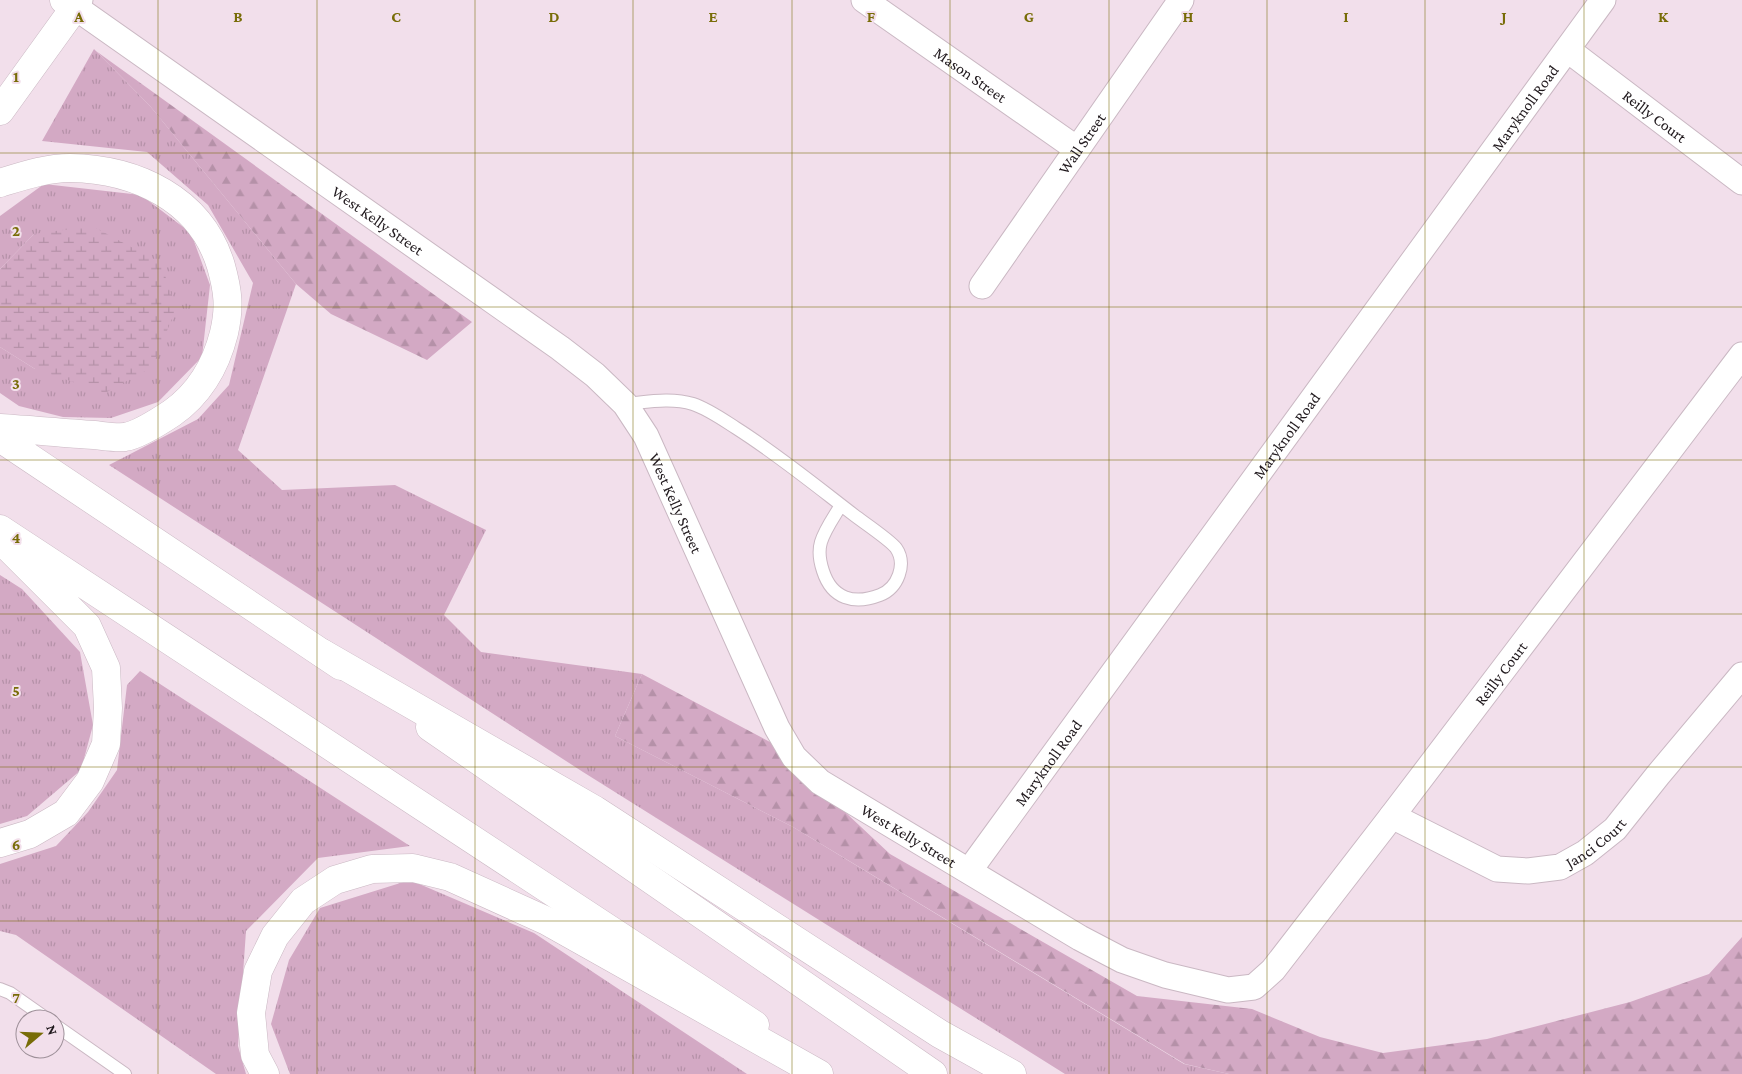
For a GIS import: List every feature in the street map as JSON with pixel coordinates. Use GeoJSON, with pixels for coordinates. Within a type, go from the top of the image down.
{"type":"FeatureCollection","features":[{"type":"Feature","properties":{"kind":"main road"},"geometry":{"type":"LineString","coordinates":[[0,110],[73,2]]}},
{"type":"Feature","properties":{"kind":"main road"},"geometry":{"type":"LineString","coordinates":[[0,183],[32,173],[68,168],[98,170],[136,179],[163,193],[187,209],[205,230],[217,254],[226,285],[228,314],[220,347],[206,378],[185,404],[156,424],[125,437],[0,428]]}},
{"type":"Feature","properties":{"kind":"main road"},"geometry":{"type":"LineString","coordinates":[[0,438],[322,653],[933,1074]]}},
{"type":"Feature","properties":{"kind":"main road"},"geometry":{"type":"LineString","coordinates":[[0,529],[829,1074]]}},
{"type":"Feature","properties":{"kind":"main road"},"geometry":{"type":"LineString","coordinates":[[0,539],[87,626],[106,668],[108,708],[106,744],[90,781],[66,813],[30,834],[0,843]]}},
{"type":"Feature","properties":{"kind":"main road"},"geometry":{"type":"LineString","coordinates":[[322,653],[594,810],[940,1034],[1012,1074]]}},
{"type":"Feature","properties":{"kind":"main road"},"geometry":{"type":"LineString","coordinates":[[265,1074],[255,1055],[251,1013],[258,971],[275,936],[303,901],[335,880],[372,869],[413,868],[450,877],[547,921],[818,1074]]}},
{"type":"Feature","properties":{"kind":"street","name":"Mason Street"},"geometry":{"type":"LineString","coordinates":[[864,0],[1077,148]]}},
{"type":"Feature","properties":{"kind":"street","name":"Wall Street"},"geometry":{"type":"LineString","coordinates":[[982,286],[1181,0]]}},
{"type":"Feature","properties":{"kind":"street","name":"Maryknoll Road"},"geometry":{"type":"LineString","coordinates":[[969,871],[1603,0]]}},
{"type":"Feature","properties":{"kind":"street","name":"West Kelly Street"},"geometry":{"type":"LineString","coordinates":[[73,2],[560,348],[595,374],[625,404],[646,436],[777,728],[794,757],[820,782],[1080,938],[1122,960],[1165,975],[1228,990],[1254,987]]}},
{"type":"Feature","properties":{"kind":"street","name":"Reilly Court"},"geometry":{"type":"LineString","coordinates":[[1568,50],[1742,182]]}},
{"type":"Feature","properties":{"kind":"street","name":"Reilly Court"},"geometry":{"type":"LineString","coordinates":[[1254,987],[1273,970],[1392,816],[1742,355]]}},
{"type":"Feature","properties":{"kind":"street","name":"Janci Court"},"geometry":{"type":"LineString","coordinates":[[1392,816],[1497,869],[1528,871],[1560,867],[1586,853],[1615,829],[1742,675]]}},
{"type":"Feature","properties":{"kind":"lane"},"geometry":{"type":"LineString","coordinates":[[625,404],[670,400],[692,404],[712,413],[758,442],[841,505],[895,547],[901,560],[900,575],[883,594],[860,600],[844,598],[834,592],[826,581],[819,556],[821,542],[841,505]]}},
{"type":"Feature","properties":{"kind":"lane"},"geometry":{"type":"LineString","coordinates":[[0,989],[10,993],[33,1009]]}},
{"type":"Feature","properties":{"kind":"lane"},"geometry":{"type":"LineString","coordinates":[[65,1032],[125,1074]]}},
{"type":"Feature","properties":{"kind":"green space"},"geometry":{"type":"Polygon","coordinates":[[[94,49],[150,106],[296,284],[238,450],[282,490],[395,485],[486,530],[444,615],[481,652],[642,674],[615,736],[793,827],[1184,1064],[1229,1074],[1065,1074],[583,772],[109,465],[198,419],[229,385],[253,283],[208,205],[147,152],[42,141],[94,49]]]}},
{"type":"Feature","properties":{"kind":"green space"},"geometry":{"type":"Polygon","coordinates":[[[96,51],[472,322],[427,360],[331,314],[296,284],[150,106],[96,51]]]}},
{"type":"Feature","properties":{"kind":"green space"},"geometry":{"type":"Polygon","coordinates":[[[44,184],[141,195],[191,233],[210,285],[202,357],[158,402],[111,418],[63,417],[19,406],[0,393],[0,347],[35,369],[34,234],[0,269],[0,216],[44,184]]]}},
{"type":"Feature","properties":{"kind":"green space"},"geometry":{"type":"Polygon","coordinates":[[[92,226],[161,263],[176,309],[152,367],[105,393],[35,369],[0,347],[0,269],[34,234],[92,226]]]}},
{"type":"Feature","properties":{"kind":"green space"},"geometry":{"type":"Polygon","coordinates":[[[0,575],[22,589],[80,652],[93,725],[81,770],[27,816],[0,824],[0,575]]]}},
{"type":"Feature","properties":{"kind":"green space"},"geometry":{"type":"Polygon","coordinates":[[[140,671],[410,846],[318,858],[246,931],[238,1046],[246,1074],[216,1074],[16,935],[0,931],[0,864],[56,846],[88,812],[117,770],[127,685],[140,671]]]}},
{"type":"Feature","properties":{"kind":"green space"},"geometry":{"type":"Polygon","coordinates":[[[642,674],[770,742],[890,854],[1137,996],[1252,1009],[1320,1037],[1383,1053],[1487,1039],[1630,1002],[1709,974],[1742,937],[1742,1074],[1229,1074],[1185,1064],[793,827],[615,736],[642,674]]]}},
{"type":"Feature","properties":{"kind":"green space"},"geometry":{"type":"Polygon","coordinates":[[[410,880],[534,933],[747,1074],[290,1074],[271,1024],[289,960],[320,908],[410,880]]]}}]}
